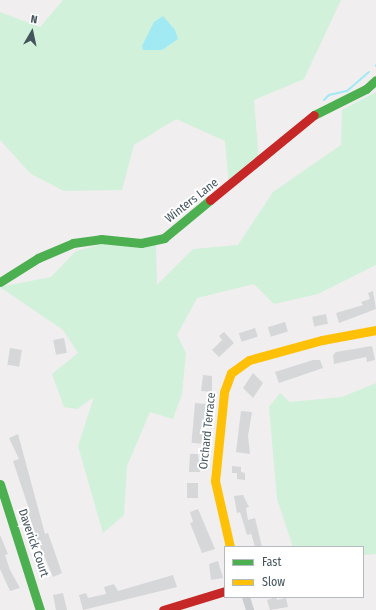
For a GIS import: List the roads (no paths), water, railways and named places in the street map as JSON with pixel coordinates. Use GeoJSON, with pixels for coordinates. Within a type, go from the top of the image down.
{"type":"FeatureCollection","features":[{"type":"Feature","properties":{"kind":"street","name":"Winters Lane"},"geometry":{"type":"LineString","coordinates":[[0,282],[38,258],[73,243],[102,239],[141,243],[164,238],[314,115],[366,89],[376,80]]}},
{"type":"Feature","properties":{"kind":"street","name":"Orchard Terrace"},"geometry":{"type":"LineString","coordinates":[[230,546],[218,504],[215,481],[224,392],[231,373],[249,360],[322,340],[376,330]]}},
{"type":"Feature","properties":{"kind":"street","name":"Daverick Court"},"geometry":{"type":"LineString","coordinates":[[0,484],[40,610]]}},
{"type":"Feature","properties":{"kind":"street"},"geometry":{"type":"LineString","coordinates":[[163,610],[224,591]]}},
{"type":"Feature","properties":{"kind":"street"},"geometry":{"type":"LineString","coordinates":[[246,598],[250,610]]}},
{"type":"Feature","properties":{"kind":"water"},"geometry":{"type":"Polygon","coordinates":[[[163,16],[175,30],[178,39],[162,50],[143,50],[142,46],[154,22],[163,16]]]}},
{"type":"Feature","properties":{"kind":"waterway"},"geometry":{"type":"LineString","coordinates":[[324,100],[329,95],[347,91],[369,72]]}}]}
